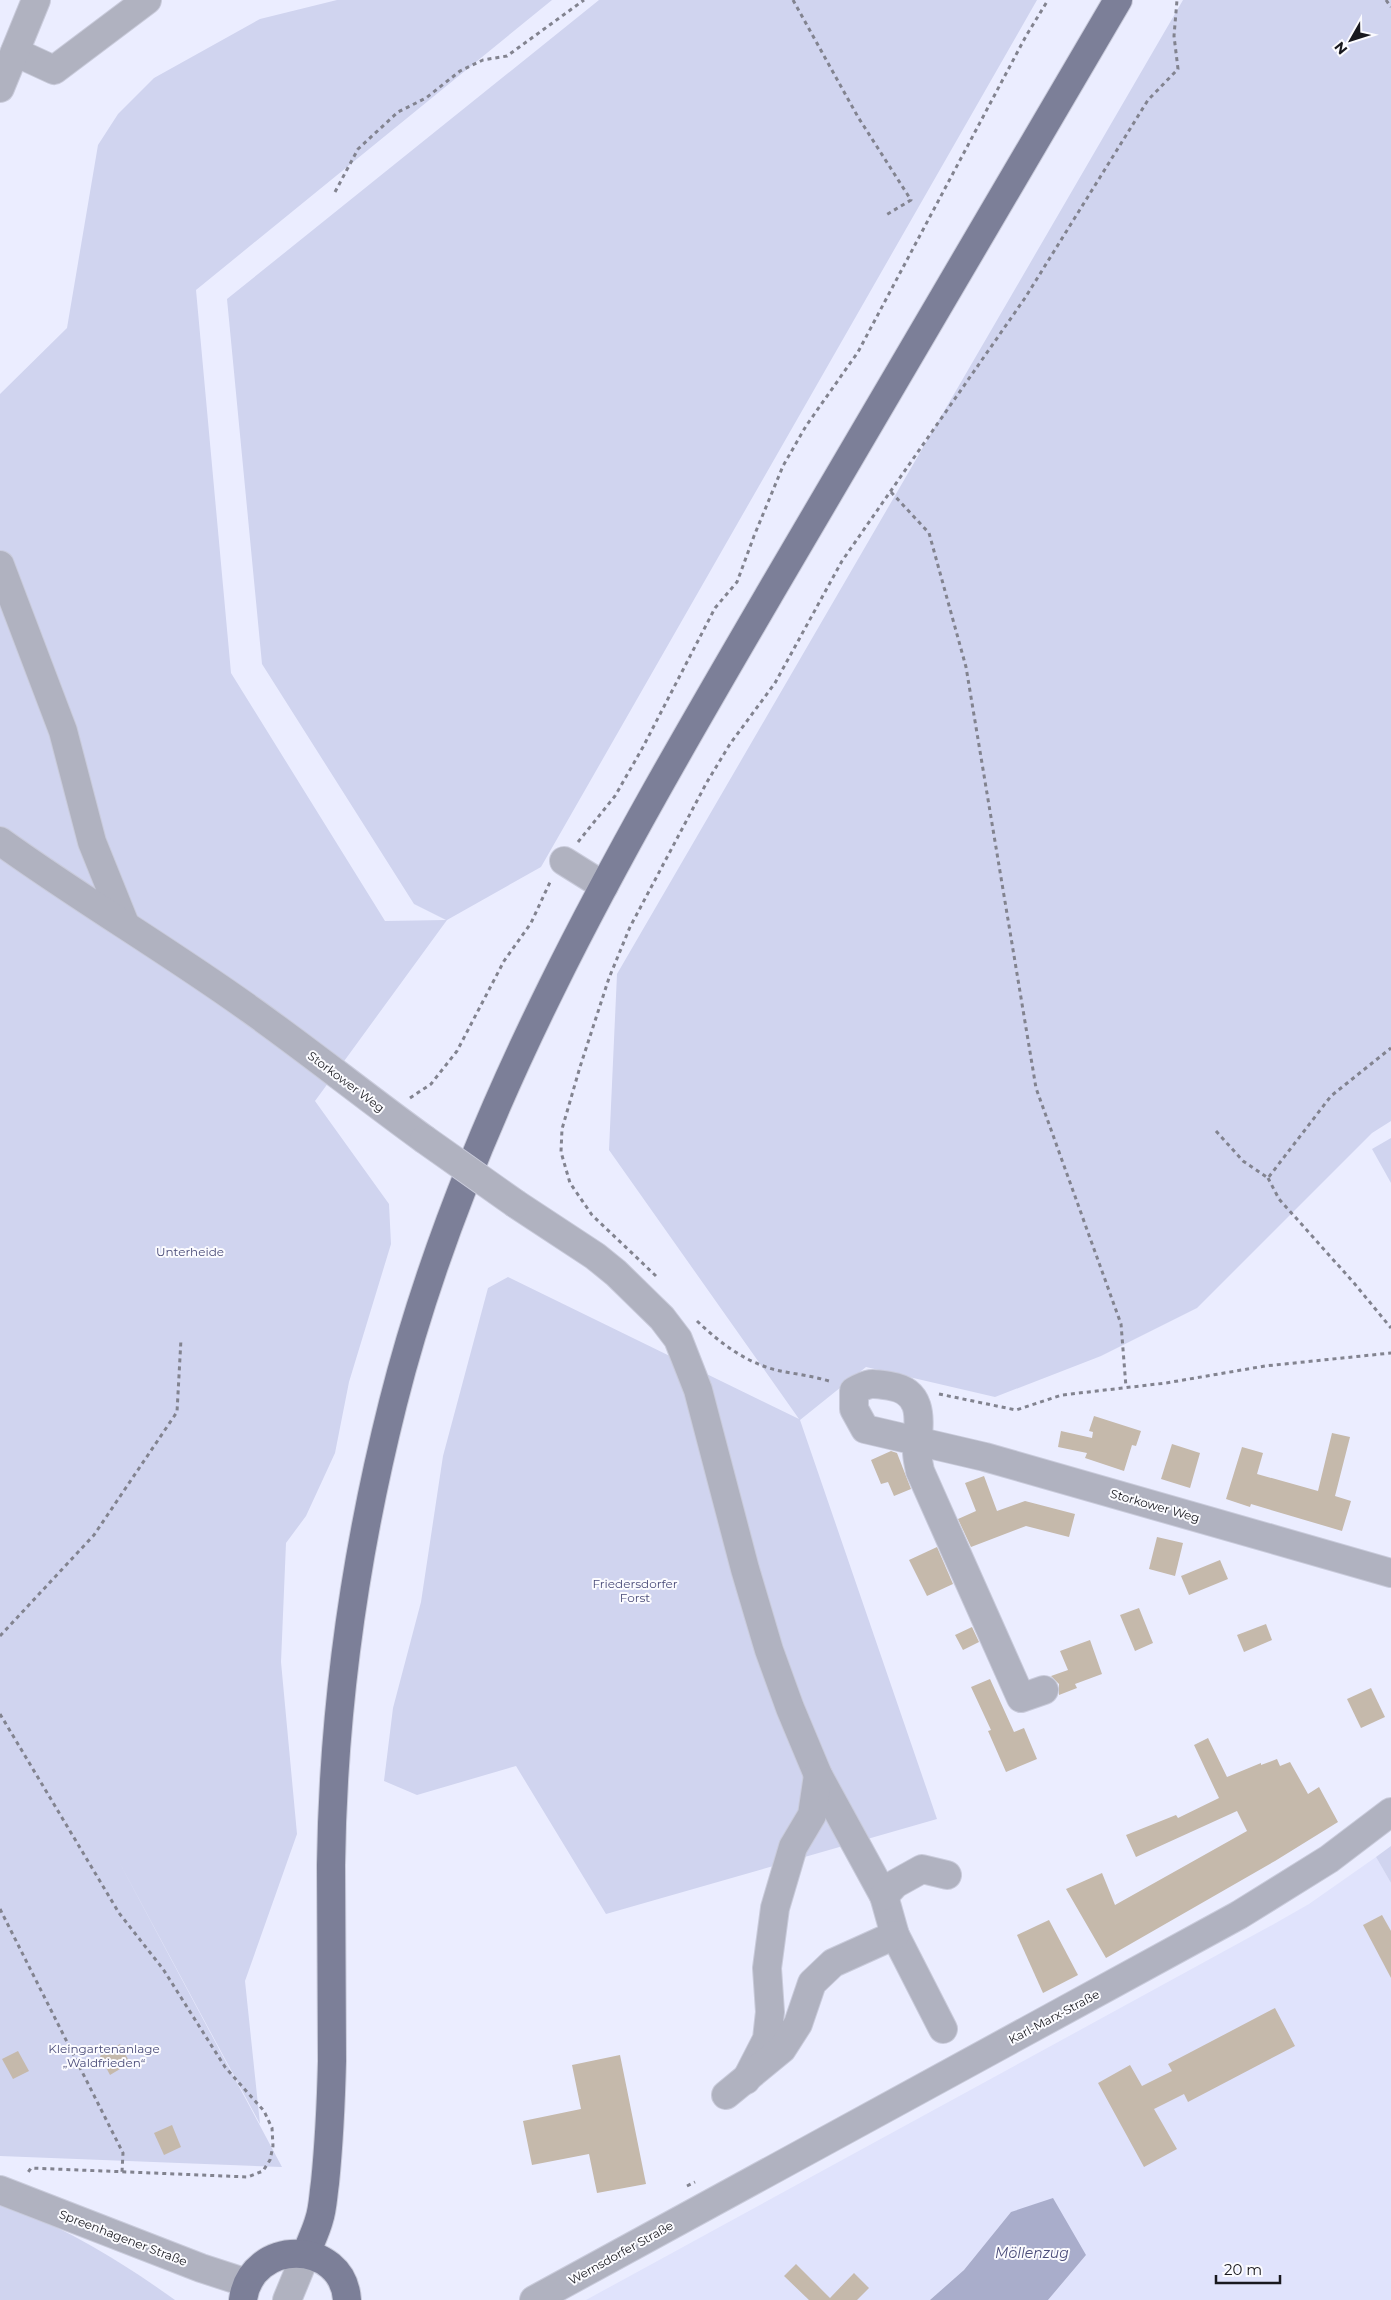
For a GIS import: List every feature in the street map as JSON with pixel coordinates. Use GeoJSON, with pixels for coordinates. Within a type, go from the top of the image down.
{"type":"FeatureCollection","features":[{"type":"Feature","properties":{"kind":"main road"},"geometry":{"type":"LineString","coordinates":[[306,2254],[321,2214],[331,2101],[331,1864],[338,1715],[358,1573],[378,1467],[418,1316],[461,1195],[520,1054],[604,886],[727,667],[1118,0]]}},
{"type":"Feature","properties":{"kind":"main road"},"geometry":{"type":"LineString","coordinates":[[245,2292],[254,2273],[271,2258],[294,2253],[306,2254],[320,2259],[332,2268],[341,2280],[347,2300]]}},
{"type":"Feature","properties":{"kind":"street"},"geometry":{"type":"LineString","coordinates":[[0,88],[36,0]]}},
{"type":"Feature","properties":{"kind":"street"},"geometry":{"type":"LineString","coordinates":[[15,52],[54,70],[147,0]]}},
{"type":"Feature","properties":{"kind":"street"},"geometry":{"type":"LineString","coordinates":[[0,564],[63,731],[92,842],[125,924]]}},
{"type":"Feature","properties":{"kind":"street","name":"Storkower Weg"},"geometry":{"type":"LineString","coordinates":[[0,841],[50,877],[125,924],[252,1010],[424,1139],[516,1204],[595,1256],[616,1273],[662,1318],[678,1339],[698,1390],[745,1569],[769,1650],[818,1775],[884,1896],[895,1935],[944,2029]]}},
{"type":"Feature","properties":{"kind":"street"},"geometry":{"type":"LineString","coordinates":[[564,861],[604,886]]}},
{"type":"Feature","properties":{"kind":"street","name":"Storkower Weg"},"geometry":{"type":"LineString","coordinates":[[913,1398],[898,1387],[870,1382],[854,1391],[854,1410],[865,1429],[985,1457],[1391,1573]]}},
{"type":"Feature","properties":{"kind":"street"},"geometry":{"type":"LineString","coordinates":[[913,1398],[920,1414],[917,1454],[920,1471],[1021,1698],[1044,1690]]}},
{"type":"Feature","properties":{"kind":"street"},"geometry":{"type":"LineString","coordinates":[[818,1775],[812,1814],[793,1848],[774,1908],[767,1968],[770,2012],[767,2039],[736,2087],[782,2049],[798,2024],[812,1983],[833,1963],[895,1935]]}},
{"type":"Feature","properties":{"kind":"street","name":"Karl-Marx-Straße"},"geometry":{"type":"LineString","coordinates":[[708,2205],[1239,1915],[1329,1859],[1391,1812]]}},
{"type":"Feature","properties":{"kind":"street"},"geometry":{"type":"LineString","coordinates":[[884,1896],[895,1884],[922,1869],[947,1875]]}},
{"type":"Feature","properties":{"kind":"street","name":"Spreenhagener Straße"},"geometry":{"type":"LineString","coordinates":[[6,2192],[201,2268],[245,2292]]}},
{"type":"Feature","properties":{"kind":"street","name":"Wernsdorfer Straße"},"geometry":{"type":"LineString","coordinates":[[534,2300],[708,2205]]}},
{"type":"Feature","properties":{"kind":"street"},"geometry":{"type":"LineString","coordinates":[[287,2300],[306,2254]]}},
{"type":"Feature","properties":{"kind":"path"},"geometry":{"type":"LineString","coordinates":[[335,192],[358,150],[398,112],[426,98],[460,71],[483,60],[507,56],[584,0]]}},
{"type":"Feature","properties":{"kind":"path"},"geometry":{"type":"LineString","coordinates":[[793,0],[858,117],[911,200],[886,215]]}},
{"type":"Feature","properties":{"kind":"path"},"geometry":{"type":"LineString","coordinates":[[388,1113],[431,1084],[457,1051],[504,961],[531,923],[547,886],[564,861],[615,796],[643,747],[715,608],[737,582],[782,466],[806,426],[858,352],[1026,36],[1048,0]]}},
{"type":"Feature","properties":{"kind":"path"},"geometry":{"type":"LineString","coordinates":[[658,1277],[592,1215],[570,1183],[561,1152],[562,1128],[609,978],[630,927],[707,782],[730,744],[775,684],[842,560],[1025,298],[1148,100],[1178,69],[1174,36],[1177,0]]}},
{"type":"Feature","properties":{"kind":"path"},"geometry":{"type":"LineString","coordinates":[[1386,0],[1391,7]]}},
{"type":"Feature","properties":{"kind":"path"},"geometry":{"type":"LineString","coordinates":[[891,492],[929,533],[966,667],[1036,1088],[1121,1324],[1126,1386]]}},
{"type":"Feature","properties":{"kind":"path"},"geometry":{"type":"LineString","coordinates":[[1268,1178],[1331,1096],[1391,1048]]}},
{"type":"Feature","properties":{"kind":"path"},"geometry":{"type":"LineString","coordinates":[[1216,1130],[1243,1161],[1268,1178],[1279,1199],[1354,1283],[1391,1328]]}},
{"type":"Feature","properties":{"kind":"path"},"geometry":{"type":"LineString","coordinates":[[693,1317],[730,1350],[751,1361],[774,1369],[830,1381]]}},
{"type":"Feature","properties":{"kind":"path"},"geometry":{"type":"LineString","coordinates":[[0,1636],[94,1534],[177,1412],[181,1339]]}},
{"type":"Feature","properties":{"kind":"path"},"geometry":{"type":"LineString","coordinates":[[913,1398],[931,1393],[1016,1410],[1062,1395],[1126,1386],[1166,1383],[1266,1366],[1391,1353]]}},
{"type":"Feature","properties":{"kind":"path"},"geometry":{"type":"LineString","coordinates":[[0,1714],[119,1913],[163,1969],[224,2067],[264,2111],[272,2128],[273,2146],[270,2160],[263,2171],[248,2177],[31,2168],[6,2192]]}},
{"type":"Feature","properties":{"kind":"path"},"geometry":{"type":"LineString","coordinates":[[0,1910],[123,2153],[122,2172]]}},
{"type":"Feature","properties":{"kind":"shaded area"},"geometry":{"type":"Polygon","coordinates":[[[1376,1857],[1391,1883],[1391,2300],[1048,2300],[1086,2255],[1011,2212],[964,2270],[930,2300],[586,2300],[1274,1924],[1309,1904],[1376,1857]]]}},
{"type":"Feature","properties":{"kind":"green space"},"geometry":{"type":"Polygon","coordinates":[[[337,0],[552,0],[196,290],[231,673],[385,921],[446,920],[414,904],[262,664],[227,299],[599,0],[1037,0],[541,867],[447,920],[315,1101],[389,1204],[391,1244],[349,1382],[335,1453],[306,1516],[286,1543],[281,1662],[297,1834],[245,1981],[260,2124],[117,1858],[282,2167],[0,2156],[0,394],[67,328],[98,145],[118,114],[154,78],[260,19],[337,0]]]}},
{"type":"Feature","properties":{"kind":"green space","name":"Friedersdorfer Forst"},"geometry":{"type":"Polygon","coordinates":[[[1183,0],[1391,0],[1391,1121],[1372,1133],[1197,1308],[1101,1356],[995,1397],[866,1367],[800,1420],[937,1819],[606,1914],[516,1766],[417,1795],[384,1781],[393,1708],[421,1602],[443,1456],[488,1288],[508,1277],[799,1419],[609,1150],[617,974],[1183,0]]]}},
{"type":"Feature","properties":{"kind":"green space"},"geometry":{"type":"Polygon","coordinates":[[[1391,1138],[1391,1183],[1372,1149],[1391,1138]]]}},
{"type":"Feature","properties":{"kind":"green space"},"geometry":{"type":"Polygon","coordinates":[[[1391,1846],[1391,1883],[1376,1857],[1391,1846]]]}},
{"type":"Feature","properties":{"kind":"green space"},"geometry":{"type":"Polygon","coordinates":[[[0,2205],[23,2213],[69,2234],[134,2272],[175,2300],[0,2300],[0,2205]]]}},
{"type":"Feature","properties":{"kind":"water","name":"Möllenzug"},"geometry":{"type":"Polygon","coordinates":[[[1053,2198],[1086,2255],[1048,2300],[930,2300],[964,2270],[1011,2212],[1053,2198]]]}},
{"type":"Feature","properties":{"kind":"building"},"geometry":{"type":"Polygon","coordinates":[[[1094,1416],[1141,1431],[1136,1446],[1132,1445],[1124,1471],[1085,1458],[1087,1453],[1058,1447],[1061,1431],[1092,1438],[1093,1432],[1089,1431],[1094,1416]]]}},
{"type":"Feature","properties":{"kind":"building"},"geometry":{"type":"Polygon","coordinates":[[[1332,1433],[1350,1437],[1335,1496],[1351,1501],[1342,1531],[1251,1504],[1250,1507],[1226,1499],[1242,1447],[1263,1453],[1257,1474],[1318,1491],[1332,1433]]]}},
{"type":"Feature","properties":{"kind":"building"},"geometry":{"type":"Polygon","coordinates":[[[1172,1444],[1200,1453],[1190,1488],[1161,1479],[1172,1444]]]}},
{"type":"Feature","properties":{"kind":"building"},"geometry":{"type":"Polygon","coordinates":[[[891,1451],[897,1453],[911,1489],[894,1496],[888,1482],[881,1484],[871,1460],[891,1451]]]}},
{"type":"Feature","properties":{"kind":"building"},"geometry":{"type":"Polygon","coordinates":[[[984,1476],[997,1511],[1025,1501],[1075,1514],[1069,1537],[1026,1526],[971,1547],[958,1519],[976,1511],[965,1483],[984,1476]]]}},
{"type":"Feature","properties":{"kind":"building"},"geometry":{"type":"Polygon","coordinates":[[[1157,1537],[1183,1543],[1175,1576],[1149,1569],[1157,1537]]]}},
{"type":"Feature","properties":{"kind":"building"},"geometry":{"type":"Polygon","coordinates":[[[937,1547],[953,1584],[927,1596],[909,1560],[937,1547]]]}},
{"type":"Feature","properties":{"kind":"building"},"geometry":{"type":"Polygon","coordinates":[[[1220,1560],[1228,1579],[1189,1595],[1181,1576],[1220,1560]]]}},
{"type":"Feature","properties":{"kind":"building"},"geometry":{"type":"Polygon","coordinates":[[[1139,1608],[1153,1643],[1135,1651],[1120,1615],[1139,1608]]]}},
{"type":"Feature","properties":{"kind":"building"},"geometry":{"type":"Polygon","coordinates":[[[1266,1624],[1272,1640],[1244,1652],[1237,1635],[1266,1624]]]}},
{"type":"Feature","properties":{"kind":"building"},"geometry":{"type":"Polygon","coordinates":[[[972,1627],[979,1642],[963,1650],[955,1635],[972,1627]]]}},
{"type":"Feature","properties":{"kind":"building"},"geometry":{"type":"Polygon","coordinates":[[[1090,1640],[1102,1674],[1075,1684],[1077,1688],[1059,1695],[1059,1684],[1051,1676],[1068,1670],[1060,1651],[1090,1640]]]}},
{"type":"Feature","properties":{"kind":"building"},"geometry":{"type":"Polygon","coordinates":[[[990,1679],[1014,1732],[1024,1728],[1037,1759],[1006,1772],[988,1731],[991,1730],[971,1687],[990,1679]]]}},
{"type":"Feature","properties":{"kind":"building"},"geometry":{"type":"Polygon","coordinates":[[[1371,1688],[1385,1717],[1361,1728],[1347,1699],[1371,1688]]]}},
{"type":"Feature","properties":{"kind":"building"},"geometry":{"type":"Polygon","coordinates":[[[1208,1738],[1227,1777],[1261,1763],[1261,1765],[1277,1759],[1280,1766],[1290,1762],[1308,1794],[1319,1787],[1338,1822],[1275,1861],[1106,1958],[1066,1889],[1102,1873],[1115,1905],[1247,1831],[1237,1811],[1136,1857],[1126,1835],[1176,1815],[1178,1818],[1219,1798],[1194,1745],[1208,1738]]]}},
{"type":"Feature","properties":{"kind":"building"},"geometry":{"type":"Polygon","coordinates":[[[1382,1915],[1391,1931],[1391,1978],[1363,1925],[1382,1915]]]}},
{"type":"Feature","properties":{"kind":"building"},"geometry":{"type":"Polygon","coordinates":[[[1049,1920],[1078,1975],[1043,1993],[1017,1935],[1049,1920]]]}},
{"type":"Feature","properties":{"kind":"building"},"geometry":{"type":"Polygon","coordinates":[[[1275,2008],[1295,2046],[1188,2102],[1184,2094],[1154,2109],[1177,2149],[1144,2167],[1098,2083],[1130,2065],[1142,2086],[1172,2071],[1168,2064],[1275,2008]]]}},
{"type":"Feature","properties":{"kind":"building"},"geometry":{"type":"Polygon","coordinates":[[[120,2044],[130,2063],[110,2075],[100,2056],[120,2044]]]}},
{"type":"Feature","properties":{"kind":"building"},"geometry":{"type":"Polygon","coordinates":[[[18,2051],[29,2071],[13,2079],[2,2059],[18,2051]]]}},
{"type":"Feature","properties":{"kind":"building"},"geometry":{"type":"Polygon","coordinates":[[[620,2055],[646,2184],[597,2193],[589,2154],[532,2165],[523,2121],[581,2109],[572,2065],[620,2055]]]}},
{"type":"Feature","properties":{"kind":"building"},"geometry":{"type":"Polygon","coordinates":[[[172,2125],[181,2147],[164,2155],[154,2133],[172,2125]]]}},
{"type":"Feature","properties":{"kind":"building"},"geometry":{"type":"Polygon","coordinates":[[[796,2264],[830,2298],[854,2273],[869,2288],[857,2300],[809,2300],[784,2276],[796,2264]]]}},
{"type":"Feature","properties":{"kind":"park label","name":"Unterheide"},"geometry":{"type":"Point","coordinates":[190,1252]}},
{"type":"Feature","properties":{"kind":"park label","name":"Kleingartenanlage „Waldfrieden“"},"geometry":{"type":"Point","coordinates":[104,2056]}}]}
